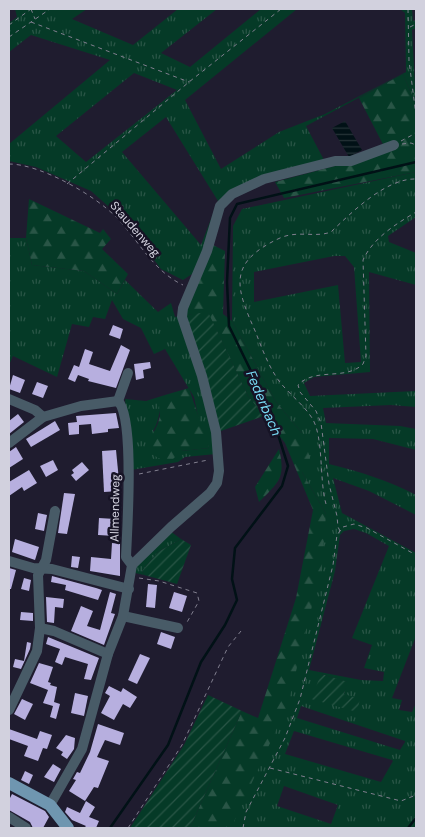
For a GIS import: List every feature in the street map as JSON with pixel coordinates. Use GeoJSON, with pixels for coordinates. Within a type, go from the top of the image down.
{"type":"FeatureCollection","features":[{"type":"Feature","properties":{"kind":"main road"},"geometry":{"type":"LineString","coordinates":[[9,783],[50,805],[68,828]]}},
{"type":"Feature","properties":{"kind":"street"},"geometry":{"type":"LineString","coordinates":[[132,565],[171,527],[210,494],[218,477],[216,432],[202,376],[182,318],[191,289],[207,251],[220,206],[232,194],[264,180],[335,161],[351,161],[394,145]]}},
{"type":"Feature","properties":{"kind":"street"},"geometry":{"type":"LineString","coordinates":[[9,443],[43,417],[81,406],[118,401],[128,373]]}},
{"type":"Feature","properties":{"kind":"street"},"geometry":{"type":"LineString","coordinates":[[9,399],[35,410],[43,417]]}},
{"type":"Feature","properties":{"kind":"street","name":"Allmendweg"},"geometry":{"type":"LineString","coordinates":[[50,805],[82,749],[108,654],[123,616],[129,589],[132,565],[126,557],[128,471],[125,421],[118,401]]}},
{"type":"Feature","properties":{"kind":"street"},"geometry":{"type":"LineString","coordinates":[[9,710],[37,651],[40,628],[38,575],[40,568],[46,560],[55,512]]}},
{"type":"Feature","properties":{"kind":"street"},"geometry":{"type":"LineString","coordinates":[[9,560],[129,589]]}},
{"type":"Feature","properties":{"kind":"street"},"geometry":{"type":"LineString","coordinates":[[123,616],[178,628]]}},
{"type":"Feature","properties":{"kind":"street"},"geometry":{"type":"LineString","coordinates":[[40,628],[54,631],[108,654]]}},
{"type":"Feature","properties":{"kind":"street"},"geometry":{"type":"LineString","coordinates":[[9,816],[26,828]]}},
{"type":"Feature","properties":{"kind":"path"},"geometry":{"type":"LineString","coordinates":[[9,25],[31,9],[35,19]]}},
{"type":"Feature","properties":{"kind":"path"},"geometry":{"type":"LineString","coordinates":[[9,37],[50,9]]}},
{"type":"Feature","properties":{"kind":"path"},"geometry":{"type":"LineString","coordinates":[[67,184],[188,82],[281,9]]}},
{"type":"Feature","properties":{"kind":"path"},"geometry":{"type":"LineString","coordinates":[[408,9],[409,61],[416,115]]}},
{"type":"Feature","properties":{"kind":"path"},"geometry":{"type":"LineString","coordinates":[[31,22],[188,82]]}},
{"type":"Feature","properties":{"kind":"path"},"geometry":{"type":"LineString","coordinates":[[409,27],[416,24]]}},
{"type":"Feature","properties":{"kind":"path"},"geometry":{"type":"LineString","coordinates":[[394,145],[416,133]]}},
{"type":"Feature","properties":{"kind":"path"},"geometry":{"type":"LineString","coordinates":[[394,145],[411,143],[416,145]]}},
{"type":"Feature","properties":{"kind":"path","name":"Staudenweg"},"geometry":{"type":"LineString","coordinates":[[9,164],[34,168],[91,196],[105,206],[160,272],[191,289]]}},
{"type":"Feature","properties":{"kind":"path"},"geometry":{"type":"LineString","coordinates":[[326,504],[322,493],[320,451],[312,419],[278,380],[268,362],[243,304],[240,294],[240,274],[244,263],[277,239],[289,234],[307,233],[324,235],[332,232],[368,200],[388,188],[416,179]]}},
{"type":"Feature","properties":{"kind":"path"},"geometry":{"type":"LineString","coordinates":[[340,531],[329,484],[321,423],[316,411],[300,392],[298,385],[312,376],[351,371],[363,364],[366,356],[363,260],[367,250],[378,239],[416,212]]}},
{"type":"Feature","properties":{"kind":"path"},"geometry":{"type":"LineString","coordinates":[[128,471],[145,473],[218,459]]}},
{"type":"Feature","properties":{"kind":"path"},"geometry":{"type":"LineString","coordinates":[[243,828],[246,812],[285,738],[300,699],[333,565],[337,536],[342,527],[354,524],[367,528],[416,555]]}},
{"type":"Feature","properties":{"kind":"path"},"geometry":{"type":"LineString","coordinates":[[142,578],[159,581],[197,593],[199,601],[191,619],[185,626],[178,628]]}},
{"type":"Feature","properties":{"kind":"path"},"geometry":{"type":"LineString","coordinates":[[128,828],[182,745],[228,647],[241,630]]}},
{"type":"Feature","properties":{"kind":"path"},"geometry":{"type":"LineString","coordinates":[[270,768],[401,801],[416,795]]}},
{"type":"Feature","properties":{"kind":"green space"},"geometry":{"type":"Polygon","coordinates":[[[15,9],[87,9],[72,19],[133,45],[178,9],[217,9],[161,53],[190,67],[261,9],[297,9],[185,100],[221,169],[279,132],[325,114],[406,72],[405,13],[400,9],[412,9],[413,21],[416,20],[416,28],[412,30],[416,105],[403,74],[306,126],[324,160],[231,191],[195,272],[183,280],[161,269],[125,221],[91,191],[36,167],[9,161],[9,144],[110,60],[31,35],[9,52],[9,23],[17,17],[15,9]],[[134,73],[56,136],[86,162],[177,90],[134,73]],[[166,117],[122,152],[201,245],[218,201],[166,117]]]}},
{"type":"Feature","properties":{"kind":"green space"},"geometry":{"type":"Polygon","coordinates":[[[403,74],[416,105],[416,172],[284,198],[275,182],[387,152],[359,98],[403,74]]]}},
{"type":"Feature","properties":{"kind":"green space"},"geometry":{"type":"Polygon","coordinates":[[[416,172],[416,217],[388,236],[389,242],[416,253],[416,285],[369,272],[370,372],[314,377],[304,383],[310,396],[416,391],[416,407],[391,405],[323,408],[326,423],[400,426],[416,429],[416,450],[373,439],[329,438],[329,464],[374,477],[416,495],[416,515],[369,491],[333,478],[342,513],[416,553],[416,636],[392,698],[402,700],[399,710],[412,712],[416,703],[416,828],[231,828],[326,514],[302,472],[302,433],[276,402],[232,321],[233,226],[242,209],[416,172]],[[334,256],[254,272],[254,302],[338,285],[345,363],[361,362],[354,267],[345,256],[334,256]],[[354,529],[344,531],[340,535],[335,571],[309,670],[361,680],[383,681],[384,672],[364,668],[372,645],[352,638],[389,546],[366,533],[354,529]],[[321,674],[344,694],[347,682],[321,674]],[[301,706],[297,718],[400,750],[405,742],[301,706]],[[294,731],[285,754],[381,782],[392,760],[294,731]],[[284,786],[277,806],[331,824],[338,805],[284,786]]]}},
{"type":"Feature","properties":{"kind":"green space"},"geometry":{"type":"Polygon","coordinates":[[[29,199],[100,233],[103,229],[111,239],[102,249],[128,274],[117,294],[84,271],[32,265],[26,238],[29,199]]]}},
{"type":"Feature","properties":{"kind":"green space"},"geometry":{"type":"Polygon","coordinates":[[[9,238],[26,238],[32,265],[84,271],[117,294],[125,280],[158,312],[171,303],[175,317],[179,316],[199,374],[216,454],[185,457],[178,462],[131,470],[125,399],[146,401],[165,395],[153,431],[181,451],[209,448],[201,431],[194,397],[165,349],[154,354],[141,328],[123,319],[112,300],[105,319],[93,317],[89,327],[72,324],[57,377],[13,356],[9,365],[9,238]]]}},
{"type":"Feature","properties":{"kind":"green space"},"geometry":{"type":"Polygon","coordinates":[[[211,244],[225,251],[223,314],[232,321],[276,402],[302,433],[310,458],[302,472],[326,514],[322,565],[288,704],[231,828],[190,828],[242,711],[258,718],[296,598],[313,510],[285,443],[248,396],[208,313],[185,315],[211,244]]]}},
{"type":"Feature","properties":{"kind":"green space"},"geometry":{"type":"Polygon","coordinates":[[[208,312],[248,396],[264,416],[218,432],[185,315],[208,312]]]}},
{"type":"Feature","properties":{"kind":"green space"},"geometry":{"type":"Polygon","coordinates":[[[189,388],[209,448],[181,451],[172,460],[158,458],[146,449],[158,423],[160,416],[159,405],[165,395],[189,388]]]}},
{"type":"Feature","properties":{"kind":"green space"},"geometry":{"type":"Polygon","coordinates":[[[279,449],[282,467],[279,479],[259,502],[255,487],[279,449]]]}},
{"type":"Feature","properties":{"kind":"green space"},"geometry":{"type":"Polygon","coordinates":[[[170,531],[181,539],[158,552],[142,571],[144,575],[135,573],[134,568],[170,531]]]}},
{"type":"Feature","properties":{"kind":"green space"},"geometry":{"type":"Polygon","coordinates":[[[181,539],[191,545],[177,584],[144,575],[142,571],[158,552],[181,539]]]}},
{"type":"Feature","properties":{"kind":"green space"},"geometry":{"type":"Polygon","coordinates":[[[321,674],[348,682],[344,694],[360,699],[357,712],[311,699],[321,674]]]}},
{"type":"Feature","properties":{"kind":"green space"},"geometry":{"type":"Polygon","coordinates":[[[208,695],[242,711],[190,828],[130,828],[184,745],[208,695]]]}},
{"type":"Feature","properties":{"kind":"shaded area"},"geometry":{"type":"Polygon","coordinates":[[[345,121],[362,150],[349,157],[332,128],[345,121]]]}},
{"type":"Feature","properties":{"kind":"building"},"geometry":{"type":"Polygon","coordinates":[[[113,325],[123,329],[120,339],[109,335],[113,325]]]}},
{"type":"Feature","properties":{"kind":"building"},"geometry":{"type":"Polygon","coordinates":[[[121,345],[130,350],[116,388],[88,381],[89,379],[78,375],[75,382],[68,379],[74,365],[79,367],[85,349],[93,352],[89,364],[110,371],[121,345]]]}},
{"type":"Feature","properties":{"kind":"building"},"geometry":{"type":"Polygon","coordinates":[[[150,362],[151,368],[143,370],[144,378],[136,380],[134,364],[150,362]]]}},
{"type":"Feature","properties":{"kind":"building"},"geometry":{"type":"Polygon","coordinates":[[[13,375],[25,380],[20,393],[9,389],[13,375]]]}},
{"type":"Feature","properties":{"kind":"building"},"geometry":{"type":"Polygon","coordinates":[[[37,382],[48,386],[43,398],[32,394],[37,382]]]}},
{"type":"Feature","properties":{"kind":"building"},"geometry":{"type":"Polygon","coordinates":[[[116,413],[119,428],[108,429],[108,432],[92,434],[91,424],[79,425],[79,434],[69,435],[68,423],[77,422],[76,416],[116,413]]]}},
{"type":"Feature","properties":{"kind":"building"},"geometry":{"type":"Polygon","coordinates":[[[18,414],[24,422],[9,434],[9,421],[18,414]]]}},
{"type":"Feature","properties":{"kind":"building"},"geometry":{"type":"Polygon","coordinates":[[[55,421],[60,430],[31,447],[26,439],[55,421]]]}},
{"type":"Feature","properties":{"kind":"building"},"geometry":{"type":"Polygon","coordinates":[[[16,447],[23,459],[9,468],[9,452],[16,447]]]}},
{"type":"Feature","properties":{"kind":"building"},"geometry":{"type":"Polygon","coordinates":[[[116,450],[120,491],[104,492],[102,451],[116,450]]]}},
{"type":"Feature","properties":{"kind":"building"},"geometry":{"type":"Polygon","coordinates":[[[53,460],[58,470],[46,477],[40,466],[53,460]]]}},
{"type":"Feature","properties":{"kind":"building"},"geometry":{"type":"Polygon","coordinates":[[[82,462],[89,470],[76,481],[71,475],[74,473],[72,470],[82,462]]]}},
{"type":"Feature","properties":{"kind":"building"},"geometry":{"type":"Polygon","coordinates":[[[29,470],[37,483],[24,491],[22,487],[9,496],[9,482],[29,470]]]}},
{"type":"Feature","properties":{"kind":"building"},"geometry":{"type":"Polygon","coordinates":[[[64,493],[75,494],[67,534],[58,533],[64,493]]]}},
{"type":"Feature","properties":{"kind":"building"},"geometry":{"type":"Polygon","coordinates":[[[38,513],[47,515],[44,531],[35,529],[38,513]]]}},
{"type":"Feature","properties":{"kind":"building"},"geometry":{"type":"Polygon","coordinates":[[[99,518],[115,519],[115,536],[98,535],[99,518]]]}},
{"type":"Feature","properties":{"kind":"building"},"geometry":{"type":"Polygon","coordinates":[[[15,539],[39,547],[35,560],[12,552],[15,539]]]}},
{"type":"Feature","properties":{"kind":"building"},"geometry":{"type":"Polygon","coordinates":[[[112,543],[120,544],[120,576],[90,571],[91,557],[111,559],[112,543]]]}},
{"type":"Feature","properties":{"kind":"building"},"geometry":{"type":"Polygon","coordinates":[[[72,556],[80,557],[78,568],[71,567],[72,556]]]}},
{"type":"Feature","properties":{"kind":"building"},"geometry":{"type":"Polygon","coordinates":[[[9,568],[16,570],[11,589],[9,589],[9,568]]]}},
{"type":"Feature","properties":{"kind":"building"},"geometry":{"type":"Polygon","coordinates":[[[52,576],[102,590],[98,600],[65,590],[66,585],[51,582],[52,576]]]}},
{"type":"Feature","properties":{"kind":"building"},"geometry":{"type":"Polygon","coordinates":[[[24,578],[31,580],[29,591],[21,589],[24,578]]]}},
{"type":"Feature","properties":{"kind":"building"},"geometry":{"type":"Polygon","coordinates":[[[148,584],[157,585],[155,608],[146,607],[148,584]]]}},
{"type":"Feature","properties":{"kind":"building"},"geometry":{"type":"Polygon","coordinates":[[[110,592],[116,594],[111,613],[115,614],[104,645],[71,631],[81,606],[93,611],[87,626],[100,630],[110,592]]]}},
{"type":"Feature","properties":{"kind":"building"},"geometry":{"type":"Polygon","coordinates":[[[174,592],[187,596],[182,612],[169,608],[174,592]]]}},
{"type":"Feature","properties":{"kind":"building"},"geometry":{"type":"Polygon","coordinates":[[[46,597],[64,599],[63,608],[55,607],[54,623],[47,622],[46,597]]]}},
{"type":"Feature","properties":{"kind":"building"},"geometry":{"type":"Polygon","coordinates":[[[21,612],[33,613],[33,621],[20,620],[21,612]]]}},
{"type":"Feature","properties":{"kind":"building"},"geometry":{"type":"Polygon","coordinates":[[[161,632],[175,637],[171,649],[157,644],[161,632]]]}},
{"type":"Feature","properties":{"kind":"building"},"geometry":{"type":"Polygon","coordinates":[[[48,637],[99,658],[91,680],[84,679],[88,664],[65,657],[62,665],[55,662],[60,649],[46,644],[48,637]]]}},
{"type":"Feature","properties":{"kind":"building"},"geometry":{"type":"Polygon","coordinates":[[[27,642],[31,643],[30,649],[21,669],[13,667],[15,659],[24,661],[27,642]]]}},
{"type":"Feature","properties":{"kind":"building"},"geometry":{"type":"Polygon","coordinates":[[[140,654],[150,658],[137,684],[128,680],[140,654]]]}},
{"type":"Feature","properties":{"kind":"building"},"geometry":{"type":"Polygon","coordinates":[[[39,663],[53,667],[48,682],[51,683],[50,685],[57,687],[54,702],[60,704],[56,719],[50,717],[53,706],[43,703],[48,690],[30,683],[39,663]]]}},
{"type":"Feature","properties":{"kind":"building"},"geometry":{"type":"Polygon","coordinates":[[[109,686],[121,692],[123,688],[137,697],[130,708],[123,704],[114,720],[101,713],[110,696],[105,693],[109,686]]]}},
{"type":"Feature","properties":{"kind":"building"},"geometry":{"type":"Polygon","coordinates":[[[75,693],[88,696],[84,716],[71,713],[75,693]]]}},
{"type":"Feature","properties":{"kind":"building"},"geometry":{"type":"Polygon","coordinates":[[[22,699],[33,704],[25,720],[14,714],[22,699]]]}},
{"type":"Feature","properties":{"kind":"building"},"geometry":{"type":"Polygon","coordinates":[[[98,724],[124,733],[120,745],[105,740],[97,757],[109,761],[98,788],[94,787],[85,801],[69,791],[76,780],[73,779],[77,772],[80,773],[90,752],[98,724]]]}},
{"type":"Feature","properties":{"kind":"building"},"geometry":{"type":"Polygon","coordinates":[[[9,729],[37,739],[40,731],[52,735],[47,749],[43,748],[38,761],[24,756],[28,746],[9,739],[9,729]]]}},
{"type":"Feature","properties":{"kind":"building"},"geometry":{"type":"Polygon","coordinates":[[[66,735],[75,738],[74,749],[67,759],[61,755],[63,752],[56,748],[66,735]]]}},
{"type":"Feature","properties":{"kind":"building"},"geometry":{"type":"Polygon","coordinates":[[[53,764],[61,769],[54,782],[44,777],[53,764]]]}},
{"type":"Feature","properties":{"kind":"building"},"geometry":{"type":"Polygon","coordinates":[[[25,771],[33,775],[29,784],[21,780],[25,771]]]}},
{"type":"Feature","properties":{"kind":"building"},"geometry":{"type":"Polygon","coordinates":[[[12,794],[45,811],[49,817],[43,828],[33,828],[30,822],[9,810],[9,800],[12,794]]]}},
{"type":"Feature","properties":{"kind":"building"},"geometry":{"type":"Polygon","coordinates":[[[86,801],[95,807],[89,817],[99,821],[96,828],[84,828],[86,826],[72,820],[65,812],[67,807],[80,813],[86,801]]]}},
{"type":"Feature","properties":{"kind":"waterway","name":"Federbach"},"geometry":{"type":"LineString","coordinates":[[110,828],[168,745],[201,662],[225,625],[237,600],[232,579],[235,548],[282,486],[288,466],[271,412],[229,326],[227,282],[230,218],[237,204],[416,162]]}},
{"type":"Feature","properties":{"kind":"waterway"},"geometry":{"type":"LineString","coordinates":[[408,828],[416,818]]}}]}
